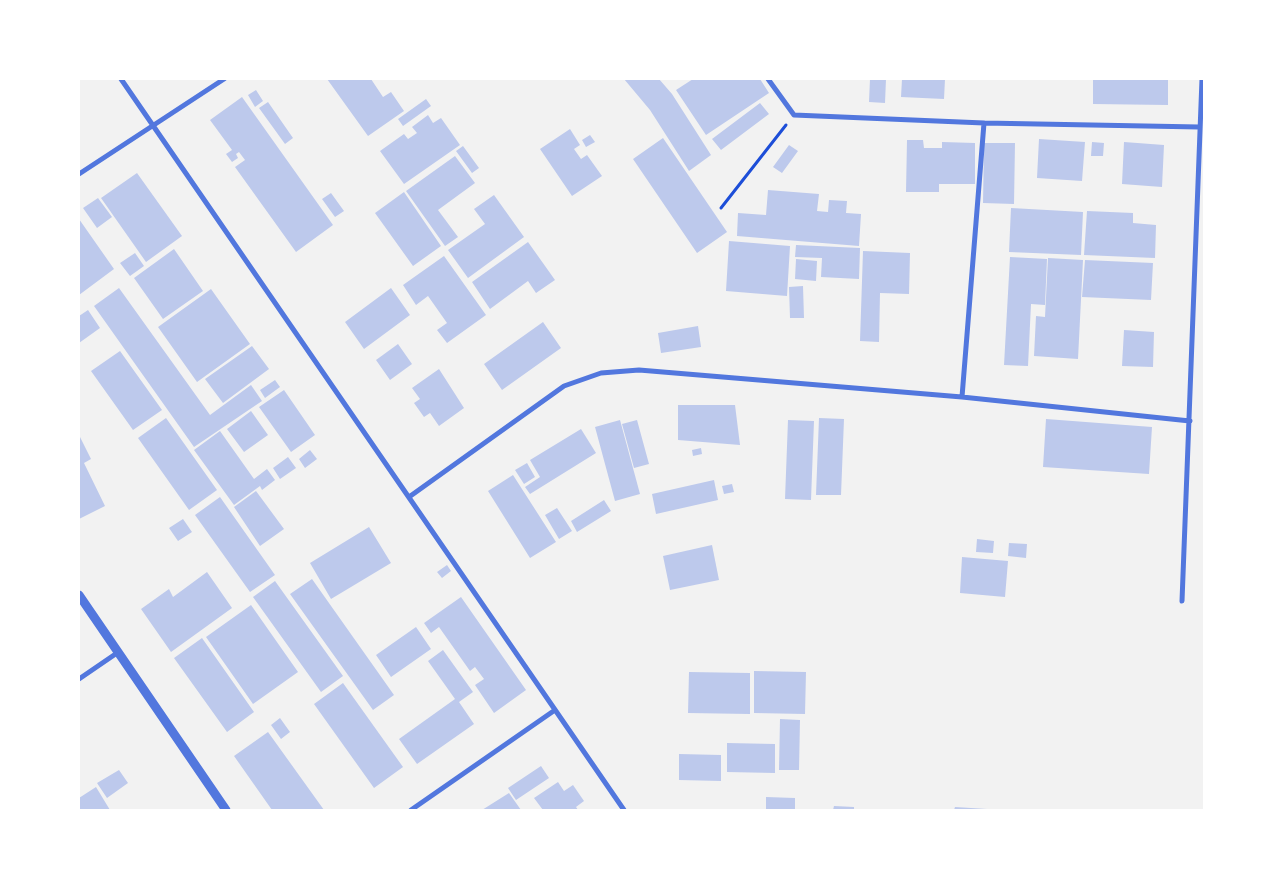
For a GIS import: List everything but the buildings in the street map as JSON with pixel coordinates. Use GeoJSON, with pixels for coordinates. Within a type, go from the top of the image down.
{"type":"FeatureCollection","features":[{"type":"Feature","properties":{"kind":"street"},"geometry":{"type":"LineString","coordinates":[[121,79],[624,810]]}},
{"type":"Feature","properties":{"kind":"street"},"geometry":{"type":"LineString","coordinates":[[79,174],[224,79]]}},
{"type":"Feature","properties":{"kind":"street"},"geometry":{"type":"LineString","coordinates":[[768,79],[794,115],[984,123],[1199,127]]}},
{"type":"Feature","properties":{"kind":"street"},"geometry":{"type":"LineString","coordinates":[[1182,601],[1202,79]]}},
{"type":"Feature","properties":{"kind":"street"},"geometry":{"type":"LineString","coordinates":[[962,397],[984,123]]}},
{"type":"Feature","properties":{"kind":"street"},"geometry":{"type":"LineString","coordinates":[[408,497],[564,386],[601,373],[639,370],[962,397],[1190,421]]}},
{"type":"Feature","properties":{"kind":"street"},"geometry":{"type":"LineString","coordinates":[[79,595],[226,810]]}},
{"type":"Feature","properties":{"kind":"street"},"geometry":{"type":"LineString","coordinates":[[79,679],[117,653]]}},
{"type":"Feature","properties":{"kind":"street"},"geometry":{"type":"LineString","coordinates":[[411,810],[555,710]]}},
{"type":"Feature","properties":{"kind":"path"},"geometry":{"type":"LineString","coordinates":[[721,208],[794,115]]}}]}
